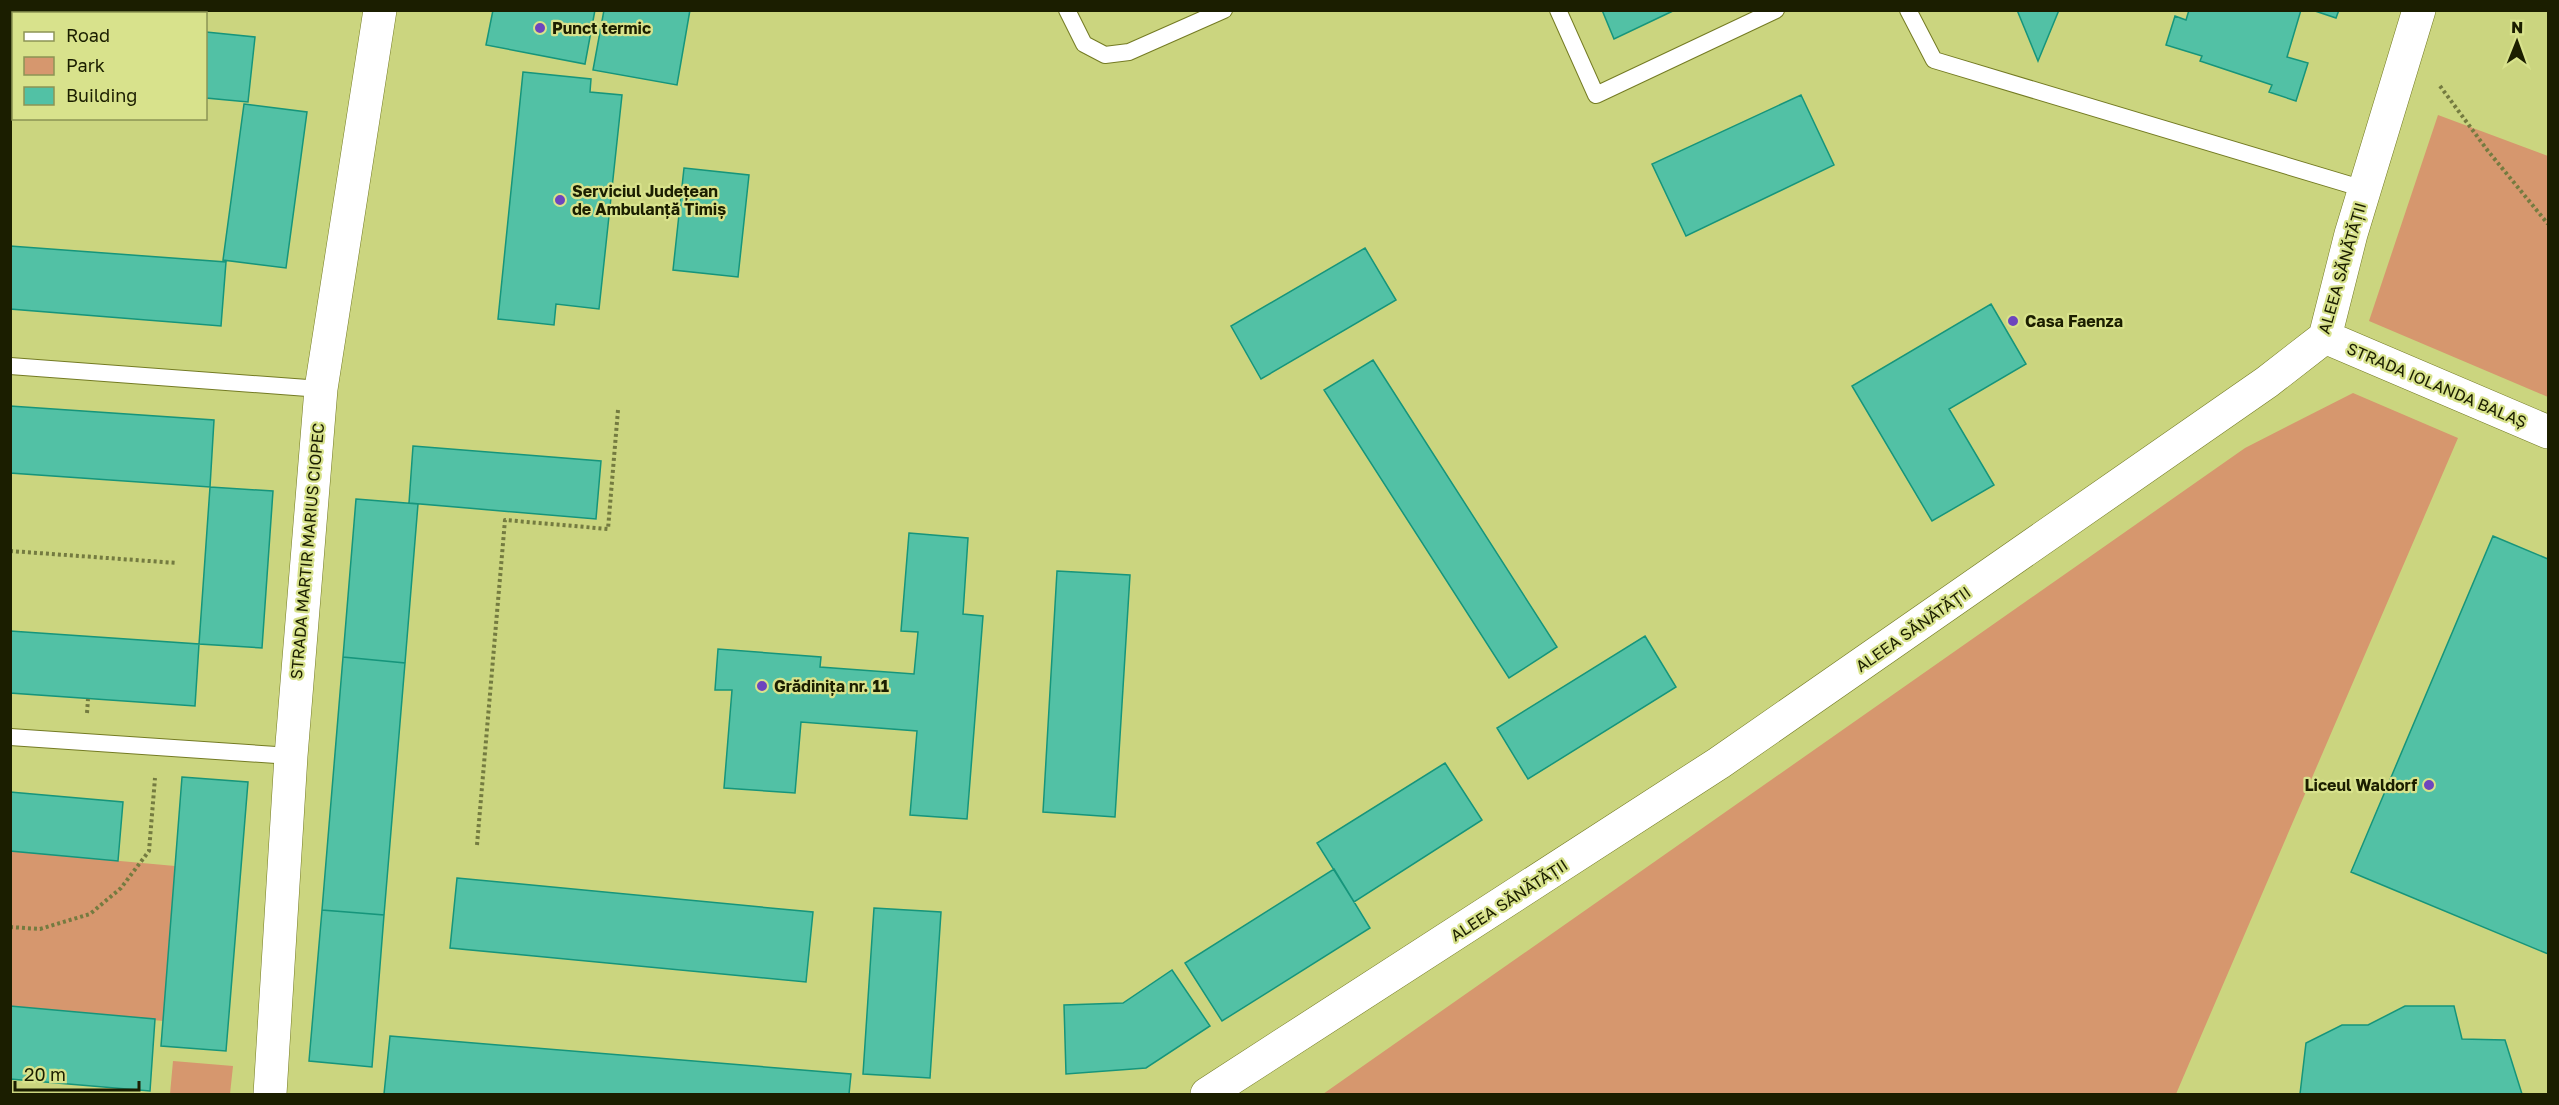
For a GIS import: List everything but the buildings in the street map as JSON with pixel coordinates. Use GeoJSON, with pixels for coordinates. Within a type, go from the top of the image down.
{"type":"FeatureCollection","features":[{"type":"Feature","properties":{"kind":"street","name":"STRADA MARTIR MARIUS CIOPEC"},"geometry":{"type":"LineString","coordinates":[[270,1095],[291,756],[321,389],[380,10]]}},
{"type":"Feature","properties":{"kind":"street","name":"ALEEA SĂNĂTĂȚII"},"geometry":{"type":"LineString","coordinates":[[1207,1095],[1719,763],[2258,389],[2325,337],[2364,189],[2419,10]]}},
{"type":"Feature","properties":{"kind":"street","name":"STRADA IOLANDA BALAȘ"},"geometry":{"type":"LineString","coordinates":[[2325,337],[2548,432]]}},
{"type":"Feature","properties":{"kind":"lane"},"geometry":{"type":"LineString","coordinates":[[1067,10],[1084,44],[1105,55],[1129,52],[1224,10]]}},
{"type":"Feature","properties":{"kind":"lane"},"geometry":{"type":"LineString","coordinates":[[1558,10],[1596,94],[1776,10]]}},
{"type":"Feature","properties":{"kind":"lane"},"geometry":{"type":"LineString","coordinates":[[1908,10],[1934,60],[2364,189]]}},
{"type":"Feature","properties":{"kind":"lane"},"geometry":{"type":"LineString","coordinates":[[10,366],[321,389]]}},
{"type":"Feature","properties":{"kind":"lane"},"geometry":{"type":"LineString","coordinates":[[10,737],[291,756]]}},
{"type":"Feature","properties":{"kind":"path"},"geometry":{"type":"LineString","coordinates":[[2440,86],[2488,151],[2548,224]]}},
{"type":"Feature","properties":{"kind":"path"},"geometry":{"type":"LineString","coordinates":[[477,844],[505,520],[608,529],[618,410]]}},
{"type":"Feature","properties":{"kind":"path"},"geometry":{"type":"LineString","coordinates":[[10,551],[177,563]]}},
{"type":"Feature","properties":{"kind":"path"},"geometry":{"type":"LineString","coordinates":[[10,927],[40,929],[90,914],[122,888],[149,851],[155,770]]}},
{"type":"Feature","properties":{"kind":"green space"},"geometry":{"type":"Polygon","coordinates":[[[2438,115],[2548,156],[2548,397],[2369,321],[2438,115]]]}},
{"type":"Feature","properties":{"kind":"green space"},"geometry":{"type":"Polygon","coordinates":[[[2353,393],[2458,438],[2176,1094],[1323,1094],[2245,448],[2353,393]]]}},
{"type":"Feature","properties":{"kind":"green space"},"geometry":{"type":"Polygon","coordinates":[[[10,851],[175,866],[163,1021],[11,1006],[10,851]]]}},
{"type":"Feature","properties":{"kind":"green space"},"geometry":{"type":"Polygon","coordinates":[[[173,1061],[233,1066],[230,1094],[170,1094],[173,1061]]]}},
{"type":"Feature","properties":{"kind":"place","name":"Punct termic"},"geometry":{"type":"Point","coordinates":[540,28]}},
{"type":"Feature","properties":{"kind":"place","name":"Serviciul Județean de Ambulanță Timiș"},"geometry":{"type":"Point","coordinates":[560,200]}},
{"type":"Feature","properties":{"kind":"place","name":"Casa Faenza"},"geometry":{"type":"Point","coordinates":[2013,321]}},
{"type":"Feature","properties":{"kind":"place","name":"Grădinița nr. 11"},"geometry":{"type":"Point","coordinates":[762,686]}},
{"type":"Feature","properties":{"kind":"place","name":"Liceul Waldorf"},"geometry":{"type":"Point","coordinates":[2429,785]}}]}
